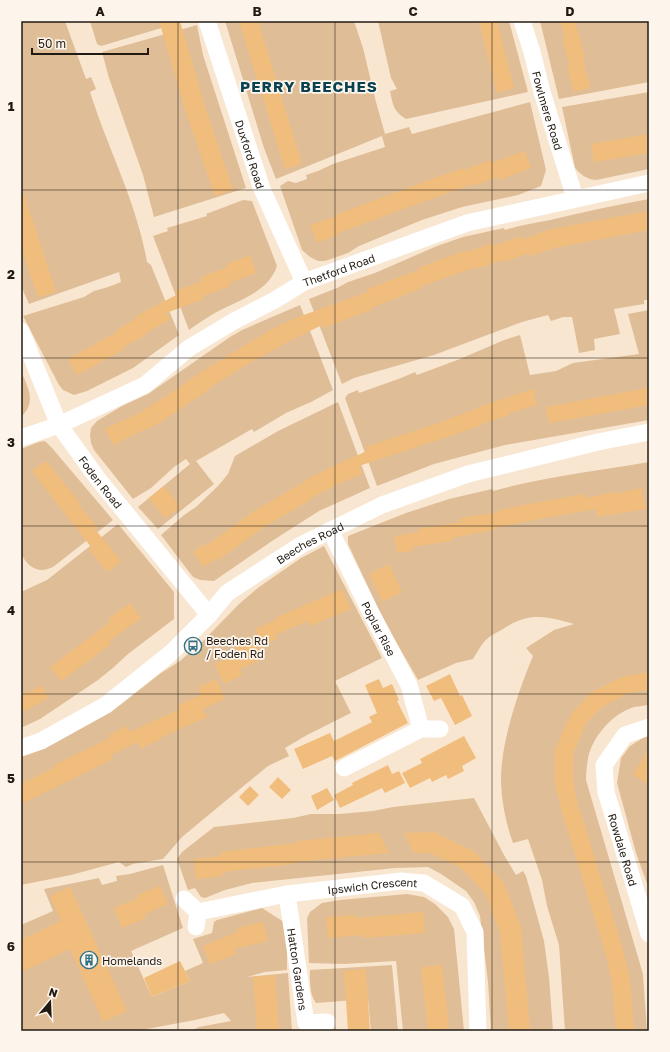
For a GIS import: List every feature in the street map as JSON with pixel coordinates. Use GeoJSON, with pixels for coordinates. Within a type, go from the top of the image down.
{"type":"FeatureCollection","features":[{"type":"Feature","properties":{"kind":"street","name":"Duxford Road"},"geometry":{"type":"LineString","coordinates":[[207,21],[262,189],[304,282]]}},
{"type":"Feature","properties":{"kind":"street","name":"Fowlmere Road"},"geometry":{"type":"LineString","coordinates":[[522,21],[532,52],[542,92],[575,198]]}},
{"type":"Feature","properties":{"kind":"street","name":"Thetford Road"},"geometry":{"type":"LineString","coordinates":[[21,438],[59,425],[145,385],[189,348],[304,282],[467,223],[575,198],[649,183]]}},
{"type":"Feature","properties":{"kind":"street","name":"Foden Road"},"geometry":{"type":"LineString","coordinates":[[21,331],[59,425],[98,479],[209,615]]}},
{"type":"Feature","properties":{"kind":"street","name":"Beeches Road"},"geometry":{"type":"LineString","coordinates":[[21,748],[41,741],[106,705],[171,653],[209,615],[227,593],[301,545],[330,530],[382,505],[468,474],[598,442],[649,432]]}},
{"type":"Feature","properties":{"kind":"street","name":"Poplar Rise"},"geometry":{"type":"LineString","coordinates":[[330,530],[409,685],[421,729]]}},
{"type":"Feature","properties":{"kind":"street","name":"Rowdale Road"},"geometry":{"type":"LineString","coordinates":[[649,727],[624,735],[604,765],[606,792],[649,934]]}},
{"type":"Feature","properties":{"kind":"street"},"geometry":{"type":"LineString","coordinates":[[344,768],[421,729],[440,729]]}},
{"type":"Feature","properties":{"kind":"street","name":"Ipswich Crescent"},"geometry":{"type":"LineString","coordinates":[[184,899],[197,920],[287,894],[401,881],[424,883],[462,906],[475,932],[478,1031]]}},
{"type":"Feature","properties":{"kind":"street","name":"Hatton Gardens"},"geometry":{"type":"LineString","coordinates":[[287,894],[306,1023],[326,1022]]}},
{"type":"Feature","properties":{"kind":"shaded area"},"geometry":{"type":"Polygon","coordinates":[[[21,21],[65,21],[86,79],[91,77],[96,89],[90,92],[129,197],[147,262],[151,265],[179,335],[133,368],[87,391],[74,395],[63,390],[59,385],[23,316],[84,297],[94,291],[121,282],[119,272],[29,304],[21,286],[21,21]]]}},
{"type":"Feature","properties":{"kind":"shaded area"},"geometry":{"type":"Polygon","coordinates":[[[90,21],[185,21],[101,46],[97,44],[90,21]]]}},
{"type":"Feature","properties":{"kind":"shaded area"},"geometry":{"type":"Polygon","coordinates":[[[225,21],[354,21],[363,48],[385,134],[409,127],[412,134],[530,102],[546,170],[541,186],[518,195],[462,207],[422,220],[359,246],[348,253],[325,261],[318,261],[310,257],[302,250],[280,186],[288,181],[296,183],[307,179],[306,175],[333,164],[385,147],[382,136],[276,179],[264,148],[225,21]]]}},
{"type":"Feature","properties":{"kind":"shaded area"},"geometry":{"type":"Polygon","coordinates":[[[378,21],[509,21],[528,92],[406,119],[398,113],[393,104],[390,91],[397,89],[391,78],[378,21]]]}},
{"type":"Feature","properties":{"kind":"shaded area"},"geometry":{"type":"Polygon","coordinates":[[[540,21],[649,21],[649,82],[559,99],[540,21]]]}},
{"type":"Feature","properties":{"kind":"shaded area"},"geometry":{"type":"Polygon","coordinates":[[[197,25],[203,55],[246,188],[154,217],[143,175],[109,78],[102,52],[197,25]]]}},
{"type":"Feature","properties":{"kind":"shaded area"},"geometry":{"type":"Polygon","coordinates":[[[649,92],[649,169],[596,180],[589,179],[582,175],[575,168],[562,107],[649,92]]]}},
{"type":"Feature","properties":{"kind":"shaded area"},"geometry":{"type":"Polygon","coordinates":[[[649,199],[649,300],[644,300],[644,304],[614,309],[620,334],[594,339],[595,350],[579,353],[572,317],[563,317],[551,321],[548,315],[522,322],[434,355],[354,378],[342,384],[309,299],[348,282],[375,273],[437,246],[463,237],[504,228],[505,230],[522,225],[649,199]]]}},
{"type":"Feature","properties":{"kind":"shaded area"},"geometry":{"type":"Polygon","coordinates":[[[243,200],[252,201],[277,266],[267,283],[251,295],[224,308],[189,330],[153,236],[168,231],[167,228],[207,216],[206,214],[243,200]]]}},
{"type":"Feature","properties":{"kind":"shaded area"},"geometry":{"type":"Polygon","coordinates":[[[300,305],[333,390],[286,413],[254,432],[252,429],[196,461],[214,484],[158,529],[138,507],[190,464],[186,459],[174,467],[151,488],[133,499],[94,450],[91,443],[91,428],[97,421],[122,406],[148,394],[230,337],[242,330],[300,305]]]}},
{"type":"Feature","properties":{"kind":"shaded area"},"geometry":{"type":"Polygon","coordinates":[[[649,310],[649,420],[505,445],[434,464],[377,486],[345,398],[348,394],[358,390],[359,393],[415,372],[417,375],[520,335],[530,375],[556,371],[573,363],[639,354],[628,314],[649,310]]]}},
{"type":"Feature","properties":{"kind":"shaded area"},"geometry":{"type":"Polygon","coordinates":[[[21,371],[30,395],[30,400],[29,406],[21,417],[21,371]]]}},
{"type":"Feature","properties":{"kind":"shaded area"},"geometry":{"type":"Polygon","coordinates":[[[338,402],[370,488],[319,511],[214,581],[200,580],[193,577],[161,535],[184,515],[196,507],[218,486],[228,474],[235,456],[278,431],[338,402]]]}},
{"type":"Feature","properties":{"kind":"shaded area"},"geometry":{"type":"Polygon","coordinates":[[[45,441],[113,520],[53,567],[38,570],[27,563],[21,554],[21,449],[45,441]]]}},
{"type":"Feature","properties":{"kind":"shaded area"},"geometry":{"type":"Polygon","coordinates":[[[649,462],[649,705],[634,707],[626,710],[611,720],[594,742],[588,758],[586,772],[586,780],[643,974],[647,1031],[565,1031],[559,945],[547,906],[542,880],[528,839],[513,843],[508,829],[502,799],[501,768],[511,718],[533,656],[526,648],[554,630],[574,624],[537,617],[521,620],[489,638],[483,643],[473,659],[456,663],[418,680],[384,621],[348,544],[348,536],[406,513],[449,499],[551,478],[649,462]]]}},
{"type":"Feature","properties":{"kind":"shaded area"},"geometry":{"type":"Polygon","coordinates":[[[118,524],[174,592],[174,619],[128,654],[98,680],[40,719],[21,728],[21,592],[47,580],[118,524]]]}},
{"type":"Feature","properties":{"kind":"shaded area"},"geometry":{"type":"Polygon","coordinates":[[[324,546],[382,658],[335,681],[351,713],[285,748],[289,756],[268,766],[182,837],[163,859],[133,864],[126,867],[119,862],[71,875],[21,885],[21,756],[97,715],[120,705],[161,673],[180,661],[203,641],[239,604],[259,587],[301,558],[324,546]]]}},
{"type":"Feature","properties":{"kind":"shaded area"},"geometry":{"type":"Polygon","coordinates":[[[649,734],[649,889],[636,853],[617,783],[621,758],[630,746],[649,734]]]}},
{"type":"Feature","properties":{"kind":"shaded area"},"geometry":{"type":"Polygon","coordinates":[[[474,798],[516,875],[523,871],[526,876],[544,941],[549,977],[553,1031],[491,1031],[488,982],[480,916],[474,902],[466,891],[428,867],[395,868],[252,883],[225,890],[205,898],[201,897],[195,888],[188,890],[177,859],[182,852],[214,827],[293,818],[311,814],[339,814],[373,811],[393,807],[474,798]]]}},
{"type":"Feature","properties":{"kind":"shaded area"},"geometry":{"type":"Polygon","coordinates":[[[163,865],[183,928],[131,951],[152,997],[190,981],[185,971],[203,963],[193,939],[212,933],[214,922],[262,908],[287,924],[287,970],[265,972],[247,977],[288,973],[292,1031],[190,1031],[199,1027],[231,1021],[224,1013],[136,1031],[21,1031],[21,925],[53,911],[44,889],[99,878],[102,885],[117,881],[116,876],[130,874],[163,865]]]}},
{"type":"Feature","properties":{"kind":"shaded area"},"geometry":{"type":"Polygon","coordinates":[[[407,894],[424,897],[435,904],[448,917],[454,929],[464,1031],[403,1031],[396,961],[344,964],[309,963],[307,918],[310,912],[322,903],[407,894]]]}},
{"type":"Feature","properties":{"kind":"shaded area"},"geometry":{"type":"Polygon","coordinates":[[[392,965],[398,1031],[371,1031],[368,999],[316,1003],[312,995],[310,987],[310,970],[392,965]]]}},
{"type":"Feature","properties":{"kind":"building"},"geometry":{"type":"Polygon","coordinates":[[[159,21],[180,21],[204,103],[233,190],[215,196],[187,115],[159,21]]]}},
{"type":"Feature","properties":{"kind":"building"},"geometry":{"type":"Polygon","coordinates":[[[239,21],[258,21],[302,164],[285,169],[239,21]]]}},
{"type":"Feature","properties":{"kind":"building"},"geometry":{"type":"Polygon","coordinates":[[[479,21],[497,21],[514,88],[497,93],[479,21]]]}},
{"type":"Feature","properties":{"kind":"building"},"geometry":{"type":"Polygon","coordinates":[[[560,21],[575,21],[585,58],[583,59],[590,88],[574,92],[567,67],[570,66],[562,38],[565,37],[560,21]]]}},
{"type":"Feature","properties":{"kind":"building"},"geometry":{"type":"Polygon","coordinates":[[[649,134],[649,153],[594,162],[591,144],[649,134]]]}},
{"type":"Feature","properties":{"kind":"building"},"geometry":{"type":"Polygon","coordinates":[[[525,151],[531,168],[499,180],[498,177],[473,186],[472,184],[338,233],[338,235],[317,243],[310,225],[437,177],[464,168],[464,170],[490,160],[491,163],[525,151]]]}},
{"type":"Feature","properties":{"kind":"building"},"geometry":{"type":"Polygon","coordinates":[[[24,194],[56,292],[38,297],[21,246],[21,195],[24,194]]]}},
{"type":"Feature","properties":{"kind":"building"},"geometry":{"type":"Polygon","coordinates":[[[649,211],[649,230],[554,248],[530,256],[529,253],[504,262],[502,260],[476,269],[476,267],[422,286],[422,288],[371,308],[371,310],[323,328],[322,325],[246,365],[208,389],[161,422],[113,445],[105,429],[141,412],[201,372],[272,329],[298,317],[368,292],[367,289],[419,270],[418,268],[467,250],[467,252],[493,243],[494,246],[521,236],[522,240],[551,229],[649,211]]]}},
{"type":"Feature","properties":{"kind":"building"},"geometry":{"type":"Polygon","coordinates":[[[250,255],[256,273],[229,283],[230,286],[203,296],[204,299],[166,313],[170,319],[122,348],[123,350],[77,375],[68,359],[117,332],[116,330],[136,319],[135,317],[176,295],[175,291],[202,281],[201,277],[228,267],[227,264],[250,255]]]}},
{"type":"Feature","properties":{"kind":"building"},"geometry":{"type":"Polygon","coordinates":[[[647,388],[649,405],[549,423],[546,407],[647,388]]]}},
{"type":"Feature","properties":{"kind":"building"},"geometry":{"type":"Polygon","coordinates":[[[533,389],[537,405],[509,413],[509,415],[481,424],[482,425],[359,466],[362,474],[340,483],[311,498],[312,499],[264,527],[217,561],[216,558],[204,567],[193,552],[204,544],[206,546],[254,511],[304,481],[367,451],[365,447],[436,424],[478,407],[533,389]]]}},
{"type":"Feature","properties":{"kind":"building"},"geometry":{"type":"Polygon","coordinates":[[[46,461],[80,503],[78,504],[97,527],[95,529],[121,561],[107,572],[89,549],[91,547],[32,471],[46,461]]]}},
{"type":"Feature","properties":{"kind":"building"},"geometry":{"type":"Polygon","coordinates":[[[164,486],[180,507],[165,518],[149,498],[164,486]]]}},
{"type":"Feature","properties":{"kind":"building"},"geometry":{"type":"Polygon","coordinates":[[[641,488],[646,509],[597,517],[596,509],[545,518],[452,538],[452,541],[412,547],[413,551],[397,553],[394,536],[419,532],[418,529],[461,522],[460,518],[499,512],[499,510],[523,505],[585,494],[585,498],[615,492],[615,494],[641,488]]]}},
{"type":"Feature","properties":{"kind":"building"},"geometry":{"type":"Polygon","coordinates":[[[389,564],[402,592],[383,602],[369,574],[389,564]]]}},
{"type":"Feature","properties":{"kind":"building"},"geometry":{"type":"Polygon","coordinates":[[[342,589],[351,609],[310,626],[308,621],[275,635],[277,639],[262,646],[255,629],[276,620],[275,618],[342,589]]]}},
{"type":"Feature","properties":{"kind":"building"},"geometry":{"type":"Polygon","coordinates":[[[130,603],[141,618],[109,641],[111,644],[61,681],[50,667],[110,622],[108,619],[130,603]]]}},
{"type":"Feature","properties":{"kind":"building"},"geometry":{"type":"Polygon","coordinates":[[[254,639],[263,659],[240,669],[242,675],[224,684],[215,664],[238,653],[235,647],[254,639]]]}},
{"type":"Feature","properties":{"kind":"building"},"geometry":{"type":"Polygon","coordinates":[[[649,672],[649,690],[628,693],[602,707],[586,723],[573,753],[573,782],[579,810],[623,950],[630,980],[634,1030],[616,1031],[612,983],[606,955],[562,812],[555,784],[555,750],[571,714],[592,692],[622,677],[649,672]]]}},
{"type":"Feature","properties":{"kind":"building"},"geometry":{"type":"Polygon","coordinates":[[[450,674],[460,696],[462,695],[472,716],[455,725],[441,698],[434,701],[426,686],[450,674]]]}},
{"type":"Feature","properties":{"kind":"building"},"geometry":{"type":"Polygon","coordinates":[[[216,679],[225,699],[203,709],[207,717],[160,738],[161,739],[140,749],[138,742],[111,755],[113,759],[21,804],[21,784],[55,767],[54,765],[110,738],[109,735],[127,726],[130,732],[180,709],[178,705],[201,695],[198,687],[216,679]]]}},
{"type":"Feature","properties":{"kind":"building"},"geometry":{"type":"Polygon","coordinates":[[[379,679],[383,688],[392,684],[399,700],[397,701],[408,723],[335,761],[332,756],[303,769],[294,749],[330,733],[334,741],[372,722],[369,717],[377,713],[365,685],[379,679]]]}},
{"type":"Feature","properties":{"kind":"building"},"geometry":{"type":"Polygon","coordinates":[[[42,685],[48,698],[21,713],[21,696],[42,685]]]}},
{"type":"Feature","properties":{"kind":"building"},"geometry":{"type":"Polygon","coordinates":[[[464,736],[476,758],[462,766],[464,771],[448,779],[446,775],[432,782],[430,778],[410,788],[402,773],[422,763],[420,759],[464,736]]]}},
{"type":"Feature","properties":{"kind":"building"},"geometry":{"type":"Polygon","coordinates":[[[649,749],[649,785],[633,775],[649,749]]]}},
{"type":"Feature","properties":{"kind":"building"},"geometry":{"type":"Polygon","coordinates":[[[388,765],[392,774],[399,771],[405,783],[385,793],[382,788],[340,808],[334,795],[353,785],[352,783],[388,765]]]}},
{"type":"Feature","properties":{"kind":"building"},"geometry":{"type":"Polygon","coordinates":[[[278,777],[291,790],[282,799],[269,787],[278,777]]]}},
{"type":"Feature","properties":{"kind":"building"},"geometry":{"type":"Polygon","coordinates":[[[250,786],[259,795],[248,806],[239,797],[250,786]]]}},
{"type":"Feature","properties":{"kind":"building"},"geometry":{"type":"Polygon","coordinates":[[[327,788],[334,800],[317,810],[311,796],[327,788]]]}},
{"type":"Feature","properties":{"kind":"building"},"geometry":{"type":"Polygon","coordinates":[[[434,832],[473,851],[504,883],[521,928],[530,1029],[509,1031],[500,933],[486,894],[461,868],[430,853],[414,853],[404,833],[434,832]]]}},
{"type":"Feature","properties":{"kind":"building"},"geometry":{"type":"Polygon","coordinates":[[[379,833],[389,853],[294,862],[294,864],[222,872],[223,876],[196,879],[194,859],[221,856],[220,852],[298,843],[297,841],[379,833]]]}},
{"type":"Feature","properties":{"kind":"building"},"geometry":{"type":"Polygon","coordinates":[[[160,886],[168,904],[145,914],[146,918],[122,928],[114,908],[138,898],[137,895],[160,886]]]}},
{"type":"Feature","properties":{"kind":"building","name":"Homelands"},"geometry":{"type":"Polygon","coordinates":[[[70,887],[127,1011],[103,1022],[70,949],[21,972],[21,940],[61,921],[50,896],[70,887]]]}},
{"type":"Feature","properties":{"kind":"building"},"geometry":{"type":"Polygon","coordinates":[[[423,912],[425,933],[363,938],[363,935],[328,938],[326,917],[355,915],[355,918],[423,912]]]}},
{"type":"Feature","properties":{"kind":"building"},"geometry":{"type":"Polygon","coordinates":[[[263,922],[268,941],[234,949],[236,954],[210,964],[203,946],[238,932],[237,928],[263,922]]]}},
{"type":"Feature","properties":{"kind":"building"},"geometry":{"type":"Polygon","coordinates":[[[180,961],[190,981],[152,997],[144,978],[180,961]]]}},
{"type":"Feature","properties":{"kind":"building"},"geometry":{"type":"Polygon","coordinates":[[[442,965],[449,1028],[428,1030],[421,967],[442,965]]]}},
{"type":"Feature","properties":{"kind":"building"},"geometry":{"type":"Polygon","coordinates":[[[366,969],[370,1031],[348,1031],[344,971],[366,969]]]}},
{"type":"Feature","properties":{"kind":"building"},"geometry":{"type":"Polygon","coordinates":[[[275,975],[279,1031],[257,1031],[253,977],[275,975]]]}},
{"type":"Feature","properties":{"kind":"place","name":"Beeches Rd / Foden Rd"},"geometry":{"type":"Point","coordinates":[193,646]}},
{"type":"Feature","properties":{"kind":"place","name":"Homelands"},"geometry":{"type":"Point","coordinates":[89,960]}},
{"type":"Feature","properties":{"kind":"district","name":"PERRY BEECHES"},"geometry":{"type":"Point","coordinates":[309,86]}}]}
